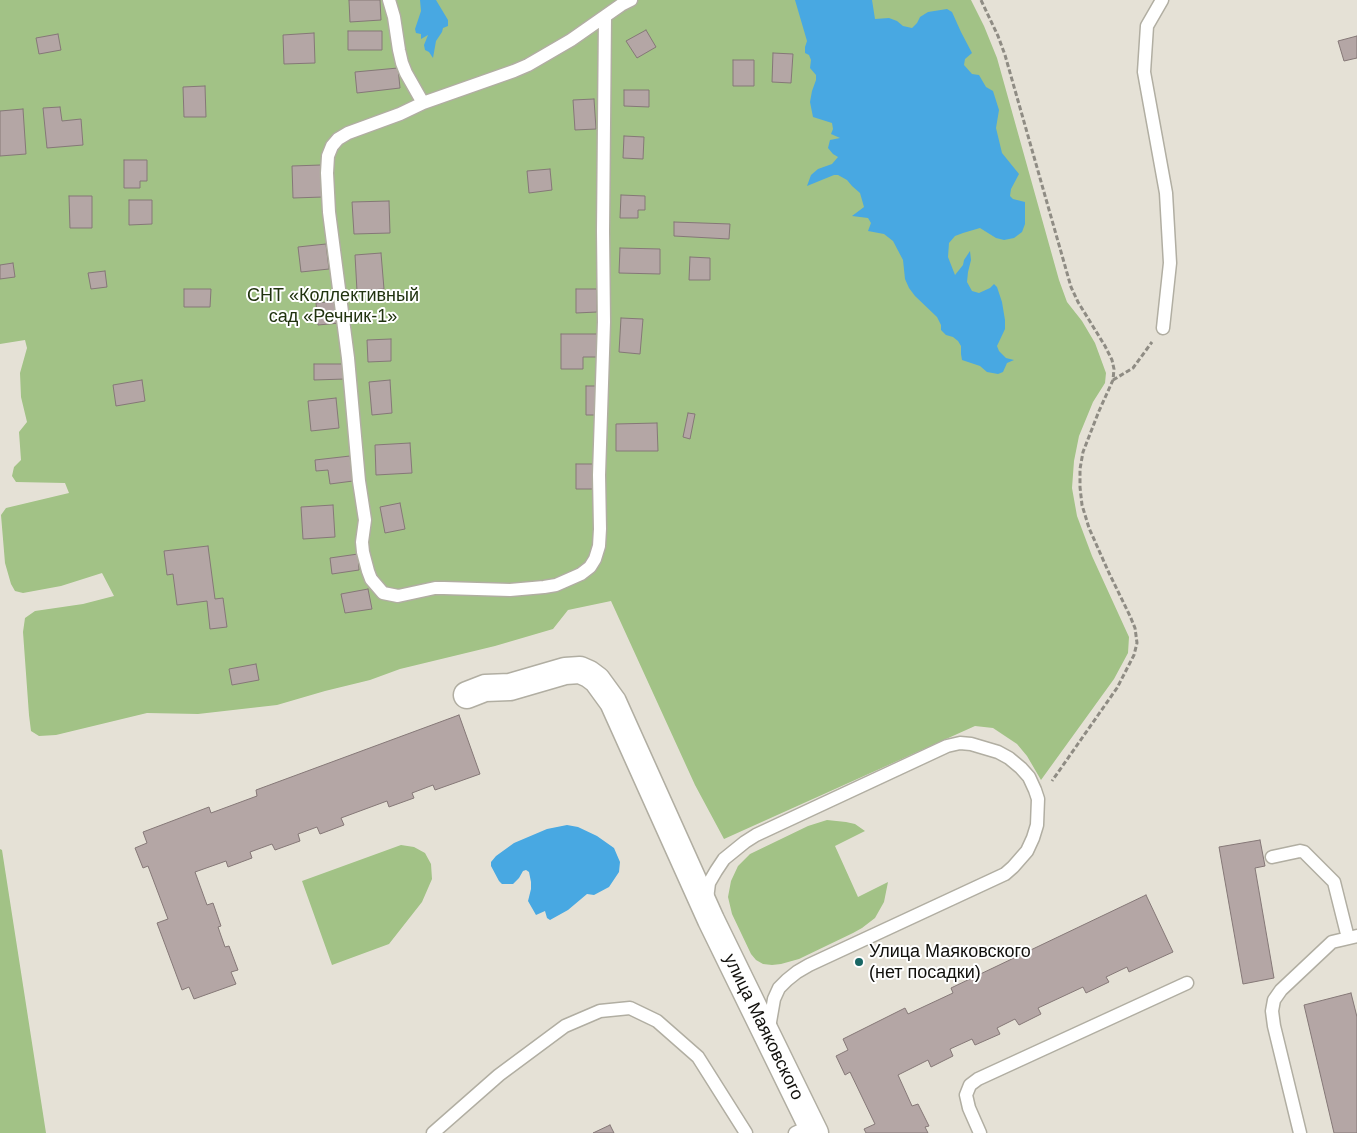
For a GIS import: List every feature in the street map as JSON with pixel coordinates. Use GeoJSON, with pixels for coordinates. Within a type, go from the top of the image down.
{"type":"FeatureCollection","features":[{"type":"Feature","properties":{"kind":"street","name":"улица Маяковского"},"geometry":{"type":"LineString","coordinates":[[467,695],[485,688],[510,687],[565,670],[580,670],[597,680],[612,702],[711,920],[776,1055],[807,1130]]}},
{"type":"Feature","properties":{"kind":"lane"},"geometry":{"type":"LineString","coordinates":[[389,0],[402,63],[423,103]]}},
{"type":"Feature","properties":{"kind":"lane"},"geometry":{"type":"LineString","coordinates":[[1162,0],[1147,26],[1144,72],[1166,194],[1170,262],[1162,328]]}},
{"type":"Feature","properties":{"kind":"lane"},"geometry":{"type":"LineString","coordinates":[[605,17],[604,322],[599,475],[599,546],[595,559],[590,567],[581,574],[556,585],[544,587],[519,589],[435,588],[398,596],[383,593],[374,585],[368,571],[362,542],[365,520],[359,481],[348,358],[330,227],[327,173],[328,156],[332,146],[338,139],[348,133],[395,116],[423,103],[528,65],[571,40],[623,2]]}},
{"type":"Feature","properties":{"kind":"lane"},"geometry":{"type":"LineString","coordinates":[[711,920],[706,894],[709,883],[724,859],[745,842],[947,746],[960,743],[971,744],[998,752],[1021,768],[1036,790],[1038,799],[1037,825],[1033,838],[1021,860],[1006,874],[809,965],[779,988],[771,1010],[770,1022],[776,1055]]}},
{"type":"Feature","properties":{"kind":"lane"},"geometry":{"type":"LineString","coordinates":[[1272,857],[1300,851],[1304,852],[1334,882],[1352,937],[1332,942],[1281,990],[1274,1000],[1272,1011],[1274,1026],[1300,1133]]}},
{"type":"Feature","properties":{"kind":"lane"},"geometry":{"type":"LineString","coordinates":[[980,1133],[969,1108],[966,1095],[970,1085],[978,1079],[1187,983]]}},
{"type":"Feature","properties":{"kind":"lane"},"geometry":{"type":"LineString","coordinates":[[433,1133],[499,1075],[565,1026],[600,1011],[630,1008],[657,1021],[698,1058],[746,1133]]}},
{"type":"Feature","properties":{"kind":"path"},"geometry":{"type":"LineString","coordinates":[[981,0],[1005,55],[1071,287],[1112,360],[1114,369],[1113,380],[1083,452],[1080,469],[1080,487],[1082,505],[1089,528],[1135,628],[1137,644],[1134,656],[1117,688],[1038,799]]}},
{"type":"Feature","properties":{"kind":"path"},"geometry":{"type":"LineString","coordinates":[[1113,380],[1133,368],[1162,328]]}},
{"type":"Feature","properties":{"kind":"green space","name":"СНТ «Коллективный сад «Речник-1»"},"geometry":{"type":"Polygon","coordinates":[[[0,0],[971,0],[997,58],[1059,280],[1067,302],[1082,321],[1095,343],[1106,373],[1105,383],[1093,402],[1079,436],[1074,461],[1072,488],[1077,516],[1092,556],[1129,637],[1128,653],[1114,679],[1041,780],[1027,756],[1017,744],[993,728],[975,726],[724,839],[695,785],[611,601],[568,610],[553,629],[495,646],[400,669],[370,680],[277,705],[198,714],[147,713],[56,735],[39,736],[31,731],[29,715],[23,632],[25,618],[35,611],[83,604],[114,596],[102,573],[61,586],[23,593],[15,591],[5,563],[1,515],[6,508],[69,493],[65,483],[16,482],[12,476],[14,467],[21,460],[19,432],[27,422],[21,397],[20,373],[27,348],[25,340],[0,344],[0,0]]]}},
{"type":"Feature","properties":{"kind":"green space"},"geometry":{"type":"Polygon","coordinates":[[[827,820],[855,824],[865,831],[835,846],[858,897],[888,882],[884,902],[875,918],[853,933],[799,959],[781,964],[763,964],[751,954],[732,914],[728,897],[731,881],[738,866],[750,854],[808,826],[827,820]]]}},
{"type":"Feature","properties":{"kind":"green space"},"geometry":{"type":"Polygon","coordinates":[[[401,845],[414,847],[425,853],[431,864],[432,879],[422,902],[389,944],[332,965],[302,881],[401,845]]]}},
{"type":"Feature","properties":{"kind":"green space"},"geometry":{"type":"Polygon","coordinates":[[[0,849],[2,850],[46,1133],[0,1133],[0,849]]]}},
{"type":"Feature","properties":{"kind":"water"},"geometry":{"type":"Polygon","coordinates":[[[420,0],[436,0],[448,20],[448,26],[443,28],[436,41],[433,58],[425,50],[424,45],[428,35],[421,39],[421,34],[416,33],[415,29],[421,11],[420,0]]]}},
{"type":"Feature","properties":{"kind":"water"},"geometry":{"type":"Polygon","coordinates":[[[795,0],[872,0],[875,19],[889,18],[903,26],[912,28],[920,17],[928,12],[947,9],[952,12],[972,53],[965,59],[964,65],[972,74],[979,75],[986,87],[993,91],[999,110],[996,128],[1002,153],[1019,174],[1011,189],[1010,196],[1013,199],[1025,202],[1025,224],[1022,232],[1014,238],[1004,240],[996,238],[980,228],[955,236],[949,243],[948,257],[955,275],[970,251],[971,260],[967,282],[972,291],[979,293],[994,284],[997,287],[1002,302],[1005,329],[997,346],[1006,358],[1014,360],[1007,363],[1003,372],[998,374],[987,372],[980,366],[962,360],[961,346],[958,341],[941,330],[937,317],[909,288],[905,279],[903,260],[893,241],[884,234],[868,231],[871,223],[868,218],[852,216],[864,207],[860,193],[847,180],[834,175],[807,186],[811,175],[818,169],[832,164],[838,157],[828,148],[830,140],[840,138],[831,134],[833,129],[832,123],[813,117],[810,102],[816,75],[810,68],[811,60],[809,55],[805,53],[807,41],[795,0]]]}},
{"type":"Feature","properties":{"kind":"water"},"geometry":{"type":"Polygon","coordinates":[[[567,825],[578,827],[597,836],[614,848],[620,862],[619,872],[609,887],[594,895],[587,894],[568,910],[550,920],[547,918],[545,911],[536,915],[528,901],[531,889],[529,872],[523,871],[513,884],[502,884],[491,866],[491,862],[514,843],[547,829],[567,825]]]}},
{"type":"Feature","properties":{"kind":"building"},"geometry":{"type":"Polygon","coordinates":[[[349,0],[380,0],[381,20],[350,22],[349,0]]]}},
{"type":"Feature","properties":{"kind":"building"},"geometry":{"type":"Polygon","coordinates":[[[646,30],[656,47],[637,58],[626,41],[646,30]]]}},
{"type":"Feature","properties":{"kind":"building"},"geometry":{"type":"Polygon","coordinates":[[[348,31],[382,31],[382,50],[348,50],[348,31]]]}},
{"type":"Feature","properties":{"kind":"building"},"geometry":{"type":"Polygon","coordinates":[[[314,33],[315,63],[284,64],[283,35],[314,33]]]}},
{"type":"Feature","properties":{"kind":"building"},"geometry":{"type":"Polygon","coordinates":[[[58,34],[61,50],[39,54],[36,38],[58,34]]]}},
{"type":"Feature","properties":{"kind":"building"},"geometry":{"type":"Polygon","coordinates":[[[1357,36],[1357,58],[1344,61],[1338,41],[1357,36]]]}},
{"type":"Feature","properties":{"kind":"building"},"geometry":{"type":"Polygon","coordinates":[[[773,53],[793,54],[791,83],[772,82],[773,53]]]}},
{"type":"Feature","properties":{"kind":"building"},"geometry":{"type":"Polygon","coordinates":[[[733,60],[754,60],[754,86],[733,86],[733,60]]]}},
{"type":"Feature","properties":{"kind":"building"},"geometry":{"type":"Polygon","coordinates":[[[398,68],[400,88],[357,93],[355,72],[398,68]]]}},
{"type":"Feature","properties":{"kind":"building"},"geometry":{"type":"Polygon","coordinates":[[[205,86],[206,117],[184,117],[183,87],[205,86]]]}},
{"type":"Feature","properties":{"kind":"building"},"geometry":{"type":"Polygon","coordinates":[[[624,90],[649,90],[649,107],[624,106],[624,90]]]}},
{"type":"Feature","properties":{"kind":"building"},"geometry":{"type":"Polygon","coordinates":[[[594,99],[596,129],[575,130],[573,100],[594,99]]]}},
{"type":"Feature","properties":{"kind":"building"},"geometry":{"type":"Polygon","coordinates":[[[60,107],[62,121],[81,119],[83,145],[47,148],[43,108],[60,107]]]}},
{"type":"Feature","properties":{"kind":"building"},"geometry":{"type":"Polygon","coordinates":[[[23,109],[26,154],[0,156],[0,111],[23,109]]]}},
{"type":"Feature","properties":{"kind":"building"},"geometry":{"type":"Polygon","coordinates":[[[624,136],[644,137],[643,159],[623,158],[624,136]]]}},
{"type":"Feature","properties":{"kind":"building"},"geometry":{"type":"Polygon","coordinates":[[[124,160],[147,160],[147,181],[140,181],[140,188],[124,188],[124,160]]]}},
{"type":"Feature","properties":{"kind":"building"},"geometry":{"type":"Polygon","coordinates":[[[321,165],[323,197],[293,198],[292,166],[321,165]]]}},
{"type":"Feature","properties":{"kind":"building"},"geometry":{"type":"Polygon","coordinates":[[[550,169],[552,190],[529,193],[527,171],[550,169]]]}},
{"type":"Feature","properties":{"kind":"building"},"geometry":{"type":"Polygon","coordinates":[[[621,195],[645,196],[645,210],[638,210],[638,218],[620,218],[621,195]]]}},
{"type":"Feature","properties":{"kind":"building"},"geometry":{"type":"Polygon","coordinates":[[[69,196],[92,196],[92,228],[70,228],[69,196]]]}},
{"type":"Feature","properties":{"kind":"building"},"geometry":{"type":"Polygon","coordinates":[[[129,200],[152,200],[152,224],[129,225],[129,200]]]}},
{"type":"Feature","properties":{"kind":"building"},"geometry":{"type":"Polygon","coordinates":[[[389,201],[390,233],[354,234],[352,202],[389,201]]]}},
{"type":"Feature","properties":{"kind":"building"},"geometry":{"type":"Polygon","coordinates":[[[674,222],[730,224],[729,239],[674,236],[674,222]]]}},
{"type":"Feature","properties":{"kind":"building"},"geometry":{"type":"Polygon","coordinates":[[[326,244],[329,269],[301,272],[298,247],[326,244]]]}},
{"type":"Feature","properties":{"kind":"building"},"geometry":{"type":"Polygon","coordinates":[[[620,248],[660,249],[660,274],[619,273],[620,248]]]}},
{"type":"Feature","properties":{"kind":"building"},"geometry":{"type":"Polygon","coordinates":[[[381,253],[384,289],[357,291],[355,255],[381,253]]]}},
{"type":"Feature","properties":{"kind":"building"},"geometry":{"type":"Polygon","coordinates":[[[690,257],[710,258],[710,280],[689,280],[690,257]]]}},
{"type":"Feature","properties":{"kind":"building"},"geometry":{"type":"Polygon","coordinates":[[[13,263],[15,277],[0,279],[0,265],[13,263]]]}},
{"type":"Feature","properties":{"kind":"building"},"geometry":{"type":"Polygon","coordinates":[[[105,271],[107,287],[91,289],[88,273],[105,271]]]}},
{"type":"Feature","properties":{"kind":"building"},"geometry":{"type":"Polygon","coordinates":[[[184,289],[211,289],[210,307],[184,307],[184,289]]]}},
{"type":"Feature","properties":{"kind":"building"},"geometry":{"type":"Polygon","coordinates":[[[576,289],[597,289],[597,312],[576,313],[576,289]]]}},
{"type":"Feature","properties":{"kind":"building"},"geometry":{"type":"Polygon","coordinates":[[[338,301],[340,323],[318,325],[316,303],[338,301]]]}},
{"type":"Feature","properties":{"kind":"building"},"geometry":{"type":"Polygon","coordinates":[[[621,318],[643,319],[640,354],[619,352],[621,318]]]}},
{"type":"Feature","properties":{"kind":"building"},"geometry":{"type":"Polygon","coordinates":[[[561,334],[598,334],[598,357],[583,357],[583,369],[561,369],[561,334]]]}},
{"type":"Feature","properties":{"kind":"building"},"geometry":{"type":"Polygon","coordinates":[[[391,339],[391,361],[368,362],[367,340],[391,339]]]}},
{"type":"Feature","properties":{"kind":"building"},"geometry":{"type":"Polygon","coordinates":[[[314,364],[345,364],[345,379],[314,380],[314,364]]]}},
{"type":"Feature","properties":{"kind":"building"},"geometry":{"type":"Polygon","coordinates":[[[142,380],[145,401],[116,406],[113,385],[142,380]]]}},
{"type":"Feature","properties":{"kind":"building"},"geometry":{"type":"Polygon","coordinates":[[[390,380],[392,413],[372,415],[369,382],[390,380]]]}},
{"type":"Feature","properties":{"kind":"building"},"geometry":{"type":"Polygon","coordinates":[[[586,386],[598,386],[598,415],[586,415],[586,386]]]}},
{"type":"Feature","properties":{"kind":"building"},"geometry":{"type":"Polygon","coordinates":[[[336,398],[339,428],[311,431],[308,401],[336,398]]]}},
{"type":"Feature","properties":{"kind":"building"},"geometry":{"type":"Polygon","coordinates":[[[688,413],[695,414],[690,439],[683,437],[688,413]]]}},
{"type":"Feature","properties":{"kind":"building"},"geometry":{"type":"Polygon","coordinates":[[[657,423],[658,451],[616,451],[616,424],[657,423]]]}},
{"type":"Feature","properties":{"kind":"building"},"geometry":{"type":"Polygon","coordinates":[[[410,443],[412,473],[376,475],[375,445],[410,443]]]}},
{"type":"Feature","properties":{"kind":"building"},"geometry":{"type":"Polygon","coordinates":[[[350,456],[353,481],[330,484],[328,470],[316,471],[315,460],[350,456]]]}},
{"type":"Feature","properties":{"kind":"building"},"geometry":{"type":"Polygon","coordinates":[[[576,464],[597,464],[597,489],[576,489],[576,464]]]}},
{"type":"Feature","properties":{"kind":"building"},"geometry":{"type":"Polygon","coordinates":[[[400,503],[405,529],[385,533],[380,507],[400,503]]]}},
{"type":"Feature","properties":{"kind":"building"},"geometry":{"type":"Polygon","coordinates":[[[333,505],[335,537],[303,539],[301,507],[333,505]]]}},
{"type":"Feature","properties":{"kind":"building"},"geometry":{"type":"Polygon","coordinates":[[[208,546],[215,599],[223,598],[227,627],[210,629],[207,601],[177,605],[173,574],[167,575],[164,551],[208,546]]]}},
{"type":"Feature","properties":{"kind":"building"},"geometry":{"type":"Polygon","coordinates":[[[358,554],[359,570],[332,574],[330,558],[358,554]]]}},
{"type":"Feature","properties":{"kind":"building"},"geometry":{"type":"Polygon","coordinates":[[[368,589],[372,609],[345,613],[341,594],[368,589]]]}},
{"type":"Feature","properties":{"kind":"building"},"geometry":{"type":"Polygon","coordinates":[[[256,664],[259,680],[232,685],[229,669],[256,664]]]}},
{"type":"Feature","properties":{"kind":"building"},"geometry":{"type":"Polygon","coordinates":[[[459,715],[480,774],[435,790],[433,785],[412,793],[414,798],[389,807],[387,801],[341,818],[344,825],[320,834],[317,827],[298,834],[300,841],[275,850],[272,844],[250,852],[252,858],[228,867],[226,861],[195,872],[207,905],[213,903],[221,926],[218,927],[225,947],[229,946],[238,970],[231,972],[236,984],[194,999],[189,987],[182,990],[157,923],[168,919],[148,866],[143,868],[135,848],[147,843],[143,832],[209,807],[211,813],[257,796],[256,790],[459,715]]]}},
{"type":"Feature","properties":{"kind":"building"},"geometry":{"type":"Polygon","coordinates":[[[1260,840],[1265,866],[1255,868],[1274,978],[1243,984],[1219,847],[1260,840]]]}},
{"type":"Feature","properties":{"kind":"building"},"geometry":{"type":"Polygon","coordinates":[[[1146,895],[1173,952],[1129,972],[1127,967],[1106,977],[1109,982],[1086,993],[1083,987],[1038,1008],[1041,1014],[1019,1025],[1015,1019],[997,1028],[1000,1034],[975,1045],[972,1039],[950,1049],[953,1056],[931,1067],[928,1060],[898,1075],[912,1106],[918,1104],[929,1126],[925,1127],[928,1133],[866,1133],[864,1129],[875,1124],[850,1072],[845,1075],[836,1056],[848,1050],[843,1039],[905,1008],[908,1014],[953,993],[951,988],[1146,895]]]}},
{"type":"Feature","properties":{"kind":"building"},"geometry":{"type":"Polygon","coordinates":[[[1351,993],[1357,1017],[1357,1133],[1334,1133],[1304,1005],[1351,993]]]}},
{"type":"Feature","properties":{"kind":"building"},"geometry":{"type":"Polygon","coordinates":[[[610,1125],[614,1133],[593,1133],[610,1125]]]}},
{"type":"Feature","properties":{"kind":"place","name":"Улица Маяковского (нет посадки)"},"geometry":{"type":"Point","coordinates":[859,962]}}]}
